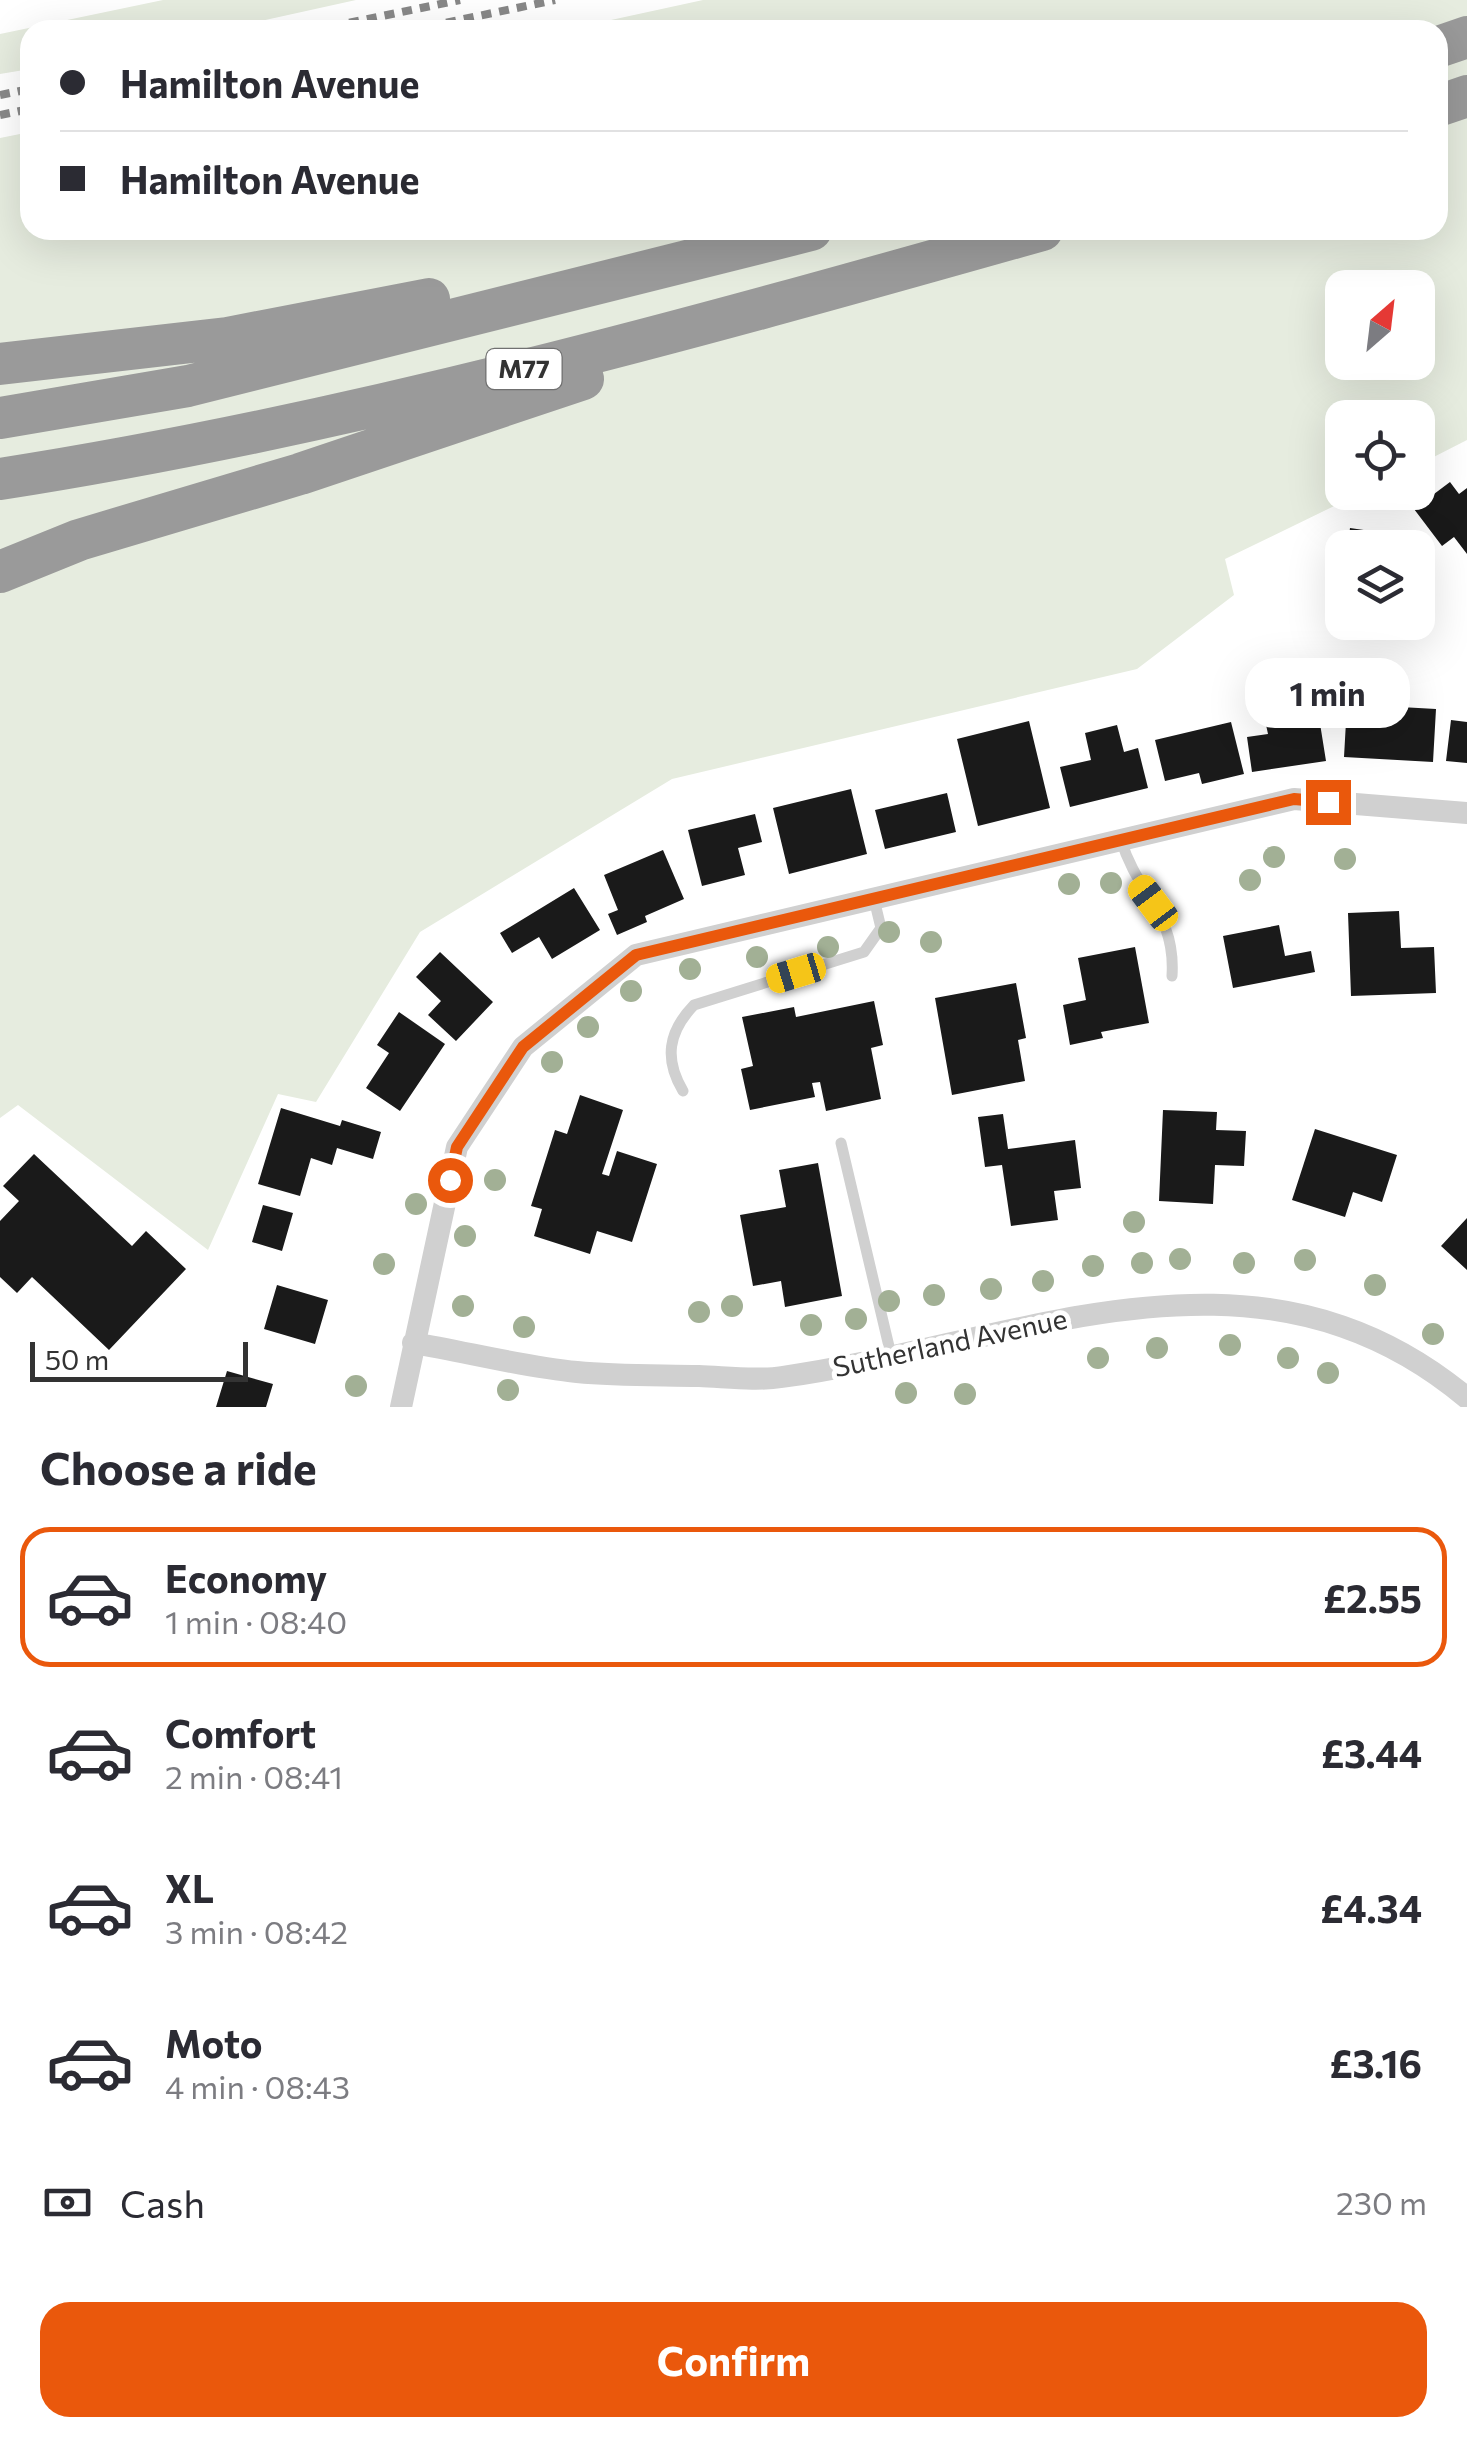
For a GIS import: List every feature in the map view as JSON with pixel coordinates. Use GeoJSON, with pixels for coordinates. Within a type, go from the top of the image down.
{"type":"FeatureCollection","features":[{"type":"Feature","properties":{"kind":"highway"},"geometry":{"type":"LineString","coordinates":[[0,364],[137,352],[312,323],[525,279],[679,240]]}},
{"type":"Feature","properties":{"kind":"highway","name":"M77"},"geometry":{"type":"LineString","coordinates":[[0,418],[188,386],[770,240]]}},
{"type":"Feature","properties":{"kind":"highway","name":"M77"},"geometry":{"type":"LineString","coordinates":[[0,480],[140,457],[378,404],[866,280],[1007,240]]}},
{"type":"Feature","properties":{"kind":"highway","name":"M77"},"geometry":{"type":"LineString","coordinates":[[0,572],[79,540],[504,407],[866,280]]}},
{"type":"Feature","properties":{"kind":"street"},"geometry":{"type":"LineString","coordinates":[[400,1407],[457,1147],[523,1047],[636,955],[1294,799],[1467,812]]}},
{"type":"Feature","properties":{"kind":"street","name":"Sutherland Avenue"},"geometry":{"type":"LineString","coordinates":[[413,1342],[578,1372],[779,1378],[1142,1306],[1240,1303],[1318,1318],[1380,1342],[1446,1380],[1467,1398]]}},
{"type":"Feature","properties":{"kind":"lane"},"geometry":{"type":"LineString","coordinates":[[1121,840],[1136,881],[1167,923],[1172,976]]}},
{"type":"Feature","properties":{"kind":"lane"},"geometry":{"type":"LineString","coordinates":[[682,1091],[670,1070],[670,1044],[682,1018],[694,1005],[864,952],[881,928],[874,899]]}},
{"type":"Feature","properties":{"kind":"lane"},"geometry":{"type":"LineString","coordinates":[[841,1143],[891,1355]]}},
{"type":"Feature","properties":{"kind":"shaded area"},"geometry":{"type":"Polygon","coordinates":[[[163,0],[356,0],[265,20],[67,20],[163,0]]]}},
{"type":"Feature","properties":{"kind":"shaded area"},"geometry":{"type":"Polygon","coordinates":[[[703,0],[1467,0],[1467,440],[1435,456],[1435,400],[1325,400],[1326,510],[1225,559],[1234,595],[1137,669],[672,779],[420,932],[316,1102],[278,1094],[208,1250],[18,1105],[0,1118],[0,138],[20,134],[20,240],[1448,240],[1448,20],[611,20],[703,0]]]}},
{"type":"Feature","properties":{"kind":"shaded area"},"geometry":{"type":"Polygon","coordinates":[[[20,30],[20,71],[0,74],[0,34],[20,30]]]}},
{"type":"Feature","properties":{"kind":"building"},"geometry":{"type":"Polygon","coordinates":[[[1450,482],[1459,494],[1467,488],[1467,554],[1454,537],[1442,546],[1435,530],[1430,530],[1415,510],[1435,510],[1435,493],[1450,482]]]}},
{"type":"Feature","properties":{"kind":"building"},"geometry":{"type":"Polygon","coordinates":[[[1347,704],[1436,709],[1433,762],[1344,757],[1347,704]]]}},
{"type":"Feature","properties":{"kind":"building"},"geometry":{"type":"Polygon","coordinates":[[[1318,711],[1326,761],[1252,772],[1247,737],[1268,734],[1265,720],[1318,711]]]}},
{"type":"Feature","properties":{"kind":"building"},"geometry":{"type":"Polygon","coordinates":[[[1451,720],[1467,722],[1467,763],[1446,761],[1451,720]]]}},
{"type":"Feature","properties":{"kind":"building"},"geometry":{"type":"Polygon","coordinates":[[[1029,721],[1050,808],[978,826],[957,739],[1029,721]]]}},
{"type":"Feature","properties":{"kind":"building"},"geometry":{"type":"Polygon","coordinates":[[[1231,722],[1244,774],[1202,784],[1199,773],[1165,781],[1155,740],[1231,722]]]}},
{"type":"Feature","properties":{"kind":"building"},"geometry":{"type":"Polygon","coordinates":[[[1117,725],[1124,752],[1138,748],[1148,788],[1070,807],[1060,767],[1091,760],[1085,733],[1117,725]]]}},
{"type":"Feature","properties":{"kind":"building"},"geometry":{"type":"Polygon","coordinates":[[[851,789],[867,854],[789,874],[773,808],[851,789]]]}},
{"type":"Feature","properties":{"kind":"building"},"geometry":{"type":"Polygon","coordinates":[[[947,793],[956,832],[885,849],[875,810],[947,793]]]}},
{"type":"Feature","properties":{"kind":"building"},"geometry":{"type":"Polygon","coordinates":[[[755,814],[762,842],[738,848],[745,875],[702,886],[688,830],[755,814]]]}},
{"type":"Feature","properties":{"kind":"building"},"geometry":{"type":"Polygon","coordinates":[[[663,850],[684,899],[645,916],[647,922],[617,935],[608,914],[618,910],[604,875],[663,850]]]}},
{"type":"Feature","properties":{"kind":"building"},"geometry":{"type":"Polygon","coordinates":[[[574,888],[600,930],[552,959],[539,937],[512,953],[500,933],[574,888]]]}},
{"type":"Feature","properties":{"kind":"building"},"geometry":{"type":"Polygon","coordinates":[[[1399,911],[1401,948],[1434,947],[1436,993],[1351,996],[1348,913],[1399,911]]]}},
{"type":"Feature","properties":{"kind":"building"},"geometry":{"type":"Polygon","coordinates":[[[1279,925],[1285,956],[1311,951],[1315,972],[1233,988],[1223,936],[1279,925]]]}},
{"type":"Feature","properties":{"kind":"building"},"geometry":{"type":"Polygon","coordinates":[[[1135,947],[1149,1023],[1101,1032],[1103,1038],[1070,1045],[1063,1005],[1086,1000],[1078,958],[1135,947]]]}},
{"type":"Feature","properties":{"kind":"building"},"geometry":{"type":"Polygon","coordinates":[[[440,952],[493,1002],[456,1041],[428,1015],[441,1001],[416,977],[440,952]]]}},
{"type":"Feature","properties":{"kind":"building"},"geometry":{"type":"Polygon","coordinates":[[[1016,983],[1026,1038],[1018,1040],[1025,1081],[952,1095],[935,998],[1016,983]]]}},
{"type":"Feature","properties":{"kind":"building"},"geometry":{"type":"Polygon","coordinates":[[[874,1001],[883,1045],[871,1048],[881,1099],[826,1111],[820,1082],[812,1083],[815,1097],[750,1110],[741,1069],[753,1066],[742,1017],[794,1007],[796,1017],[874,1001]]]}},
{"type":"Feature","properties":{"kind":"building"},"geometry":{"type":"Polygon","coordinates":[[[399,1012],[445,1044],[400,1111],[366,1088],[389,1053],[377,1045],[399,1012]]]}},
{"type":"Feature","properties":{"kind":"building"},"geometry":{"type":"Polygon","coordinates":[[[580,1095],[623,1110],[602,1174],[609,1176],[617,1151],[657,1164],[632,1242],[597,1231],[590,1254],[534,1236],[542,1209],[531,1206],[555,1130],[567,1134],[580,1095]]]}},
{"type":"Feature","properties":{"kind":"building"},"geometry":{"type":"Polygon","coordinates":[[[281,1108],[340,1126],[342,1120],[381,1132],[373,1159],[337,1148],[332,1165],[311,1158],[300,1196],[258,1184],[281,1108]]]}},
{"type":"Feature","properties":{"kind":"building"},"geometry":{"type":"Polygon","coordinates":[[[1163,1110],[1217,1112],[1216,1130],[1246,1131],[1244,1166],[1215,1165],[1213,1204],[1159,1201],[1163,1110]]]}},
{"type":"Feature","properties":{"kind":"building"},"geometry":{"type":"Polygon","coordinates":[[[1003,1114],[1008,1149],[1075,1140],[1081,1188],[1054,1191],[1058,1220],[1011,1226],[1002,1165],[985,1167],[978,1117],[1003,1114]]]}},
{"type":"Feature","properties":{"kind":"building"},"geometry":{"type":"Polygon","coordinates":[[[1315,1129],[1397,1155],[1382,1202],[1353,1192],[1345,1217],[1292,1200],[1315,1129]]]}},
{"type":"Feature","properties":{"kind":"building"},"geometry":{"type":"Polygon","coordinates":[[[34,1154],[132,1246],[146,1231],[186,1269],[109,1350],[32,1277],[17,1293],[0,1277],[0,1221],[19,1201],[3,1186],[34,1154]]]}},
{"type":"Feature","properties":{"kind":"building"},"geometry":{"type":"Polygon","coordinates":[[[818,1163],[842,1296],[785,1307],[781,1281],[753,1286],[740,1215],[786,1207],[779,1170],[818,1163]]]}},
{"type":"Feature","properties":{"kind":"building"},"geometry":{"type":"Polygon","coordinates":[[[263,1205],[293,1213],[282,1251],[252,1242],[263,1205]]]}},
{"type":"Feature","properties":{"kind":"building"},"geometry":{"type":"Polygon","coordinates":[[[1467,1218],[1467,1270],[1441,1246],[1467,1218]]]}},
{"type":"Feature","properties":{"kind":"building"},"geometry":{"type":"Polygon","coordinates":[[[277,1285],[328,1300],[315,1344],[264,1329],[277,1285]]]}},
{"type":"Feature","properties":{"kind":"building"},"geometry":{"type":"Polygon","coordinates":[[[227,1371],[273,1384],[266,1407],[216,1407],[227,1371]]]}},
{"type":"Feature","properties":{"kind":"railway"},"geometry":{"type":"LineString","coordinates":[[363,20],[460,0]]}},
{"type":"Feature","properties":{"kind":"railway"},"geometry":{"type":"LineString","coordinates":[[459,20],[555,0]]}},
{"type":"Feature","properties":{"kind":"railway"},"geometry":{"type":"LineString","coordinates":[[0,95],[20,91]]}},
{"type":"Feature","properties":{"kind":"railway"},"geometry":{"type":"LineString","coordinates":[[0,115],[20,111]]}},
{"type":"Feature","properties":{"kind":"route"},"geometry":{"type":"LineString","coordinates":[[450,1180],[457,1147],[523,1047],[636,955],[1294,799],[1328,802]]}}]}
